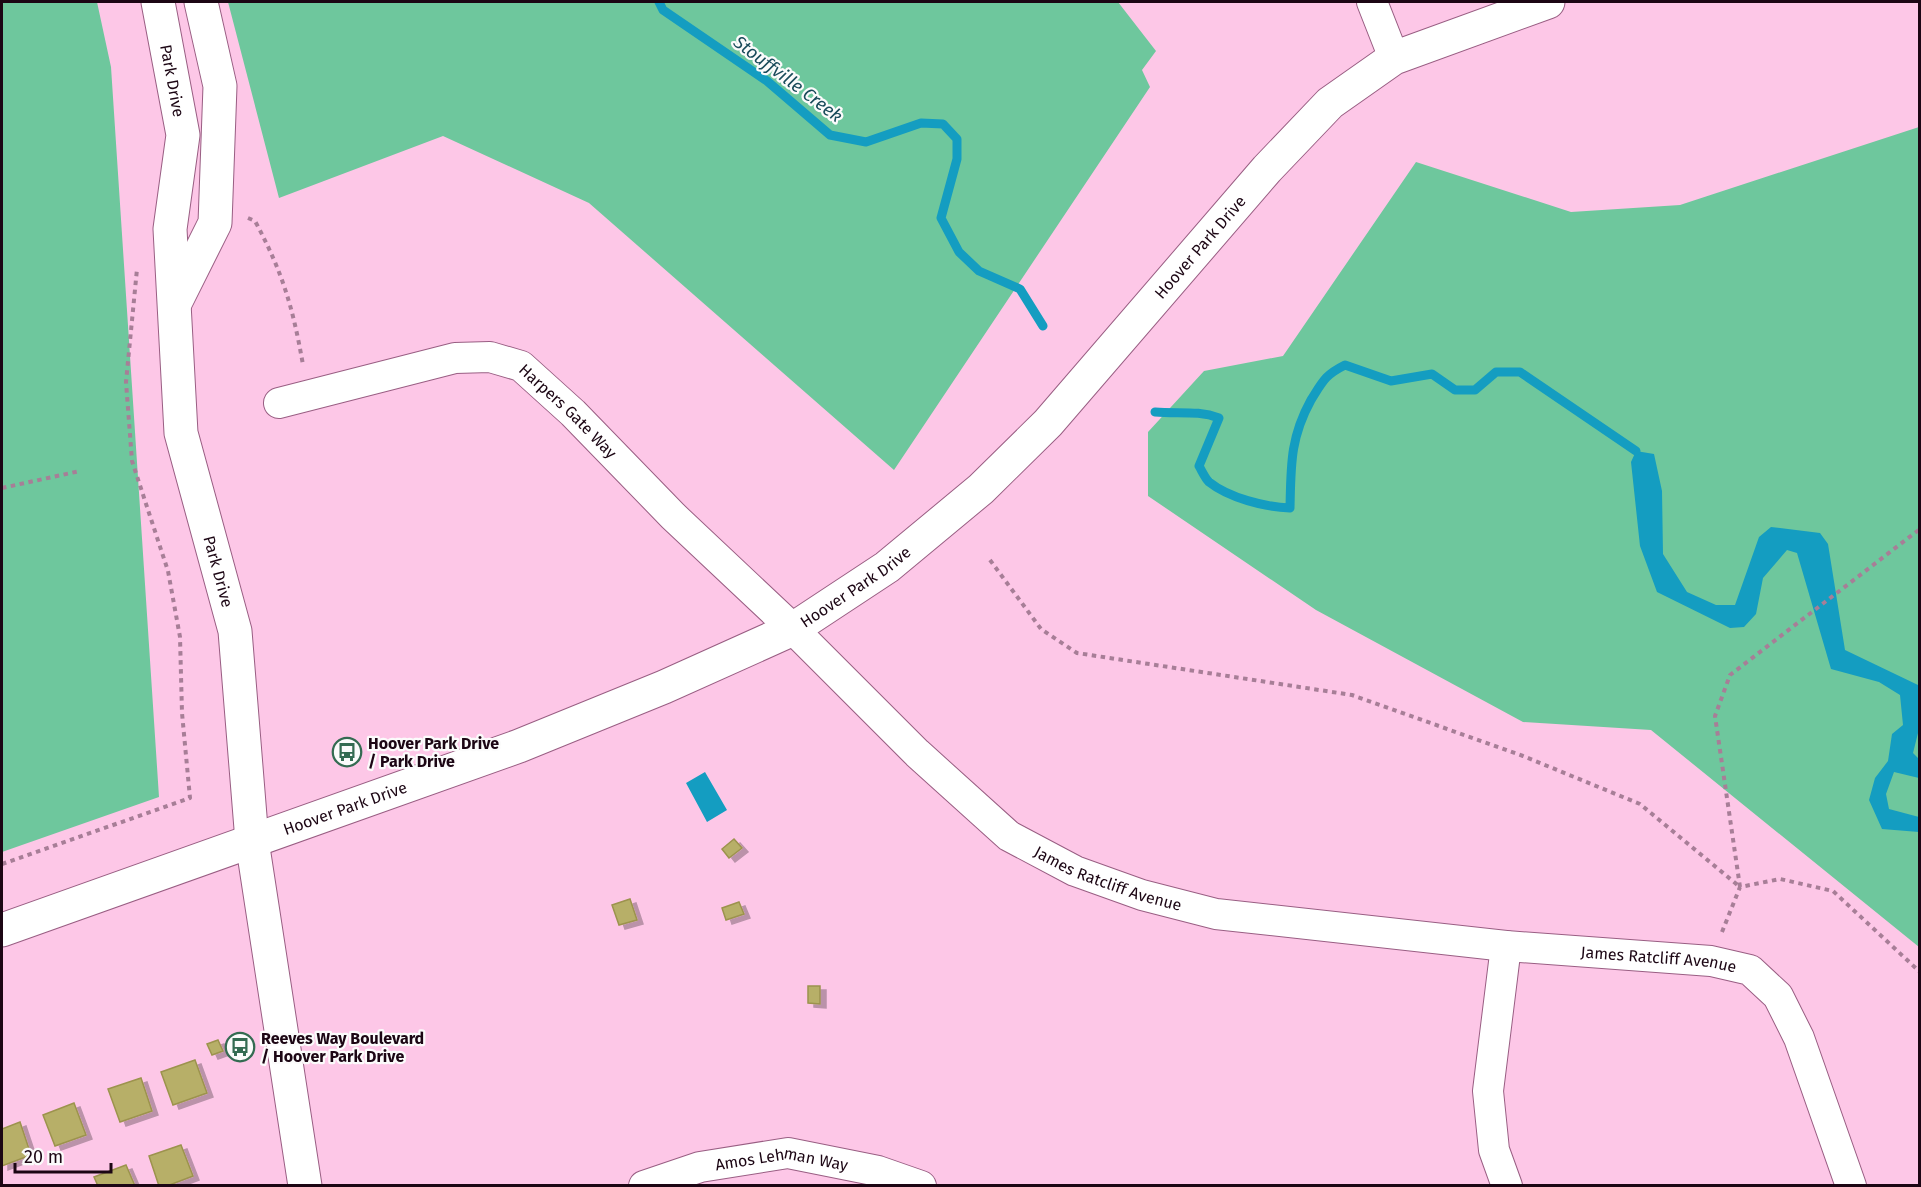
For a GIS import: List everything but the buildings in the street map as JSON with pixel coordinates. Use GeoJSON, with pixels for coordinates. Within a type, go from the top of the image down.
{"type":"FeatureCollection","features":[{"type":"Feature","properties":{"kind":"street","name":"Park Drive"},"geometry":{"type":"LineString","coordinates":[[158,2],[183,135],[170,229],[181,433],[235,631],[252,841],[305,1185]]}},
{"type":"Feature","properties":{"kind":"street","name":"Park Drive"},"geometry":{"type":"LineString","coordinates":[[175,303],[215,223],[220,86],[201,2]]}},
{"type":"Feature","properties":{"kind":"street"},"geometry":{"type":"LineString","coordinates":[[1372,2],[1394,58]]}},
{"type":"Feature","properties":{"kind":"street","name":"Hoover Park Drive"},"geometry":{"type":"LineString","coordinates":[[2,930],[519,746],[664,687],[793,629],[887,567],[981,489],[1048,423],[1267,169],[1322,111],[1394,58],[1548,2]]}},
{"type":"Feature","properties":{"kind":"street","name":"Harpers Gate Way"},"geometry":{"type":"LineString","coordinates":[[279,403],[456,358],[490,357],[521,366],[573,413],[673,516],[793,629]]}},
{"type":"Feature","properties":{"kind":"street","name":"James Ratcliff Avenue"},"geometry":{"type":"LineString","coordinates":[[793,629],[917,753],[1009,836],[1076,871],[1142,895],[1216,914],[1506,946],[1712,961],[1750,970],[1778,996],[1799,1038],[1851,1185]]}},
{"type":"Feature","properties":{"kind":"street"},"geometry":{"type":"LineString","coordinates":[[1506,946],[1488,1091],[1494,1150],[1507,1185]]}},
{"type":"Feature","properties":{"kind":"street","name":"Amos Lehman Way"},"geometry":{"type":"LineString","coordinates":[[644,1185],[700,1167],[788,1153],[878,1172],[921,1185]]}},
{"type":"Feature","properties":{"kind":"path"},"geometry":{"type":"LineString","coordinates":[[215,212],[244,215],[255,221],[277,263],[294,314],[308,396]]}},
{"type":"Feature","properties":{"kind":"path"},"geometry":{"type":"LineString","coordinates":[[2,488],[80,471]]}},
{"type":"Feature","properties":{"kind":"path"},"geometry":{"type":"LineString","coordinates":[[1712,961],[1740,886],[1715,716],[1730,675],[1920,529]]}},
{"type":"Feature","properties":{"kind":"path"},"geometry":{"type":"LineString","coordinates":[[990,560],[1041,629],[1077,653],[1352,695],[1522,756],[1640,804],[1740,886],[1780,879],[1833,891],[1920,972]]}},
{"type":"Feature","properties":{"kind":"path"},"geometry":{"type":"LineString","coordinates":[[2,864],[189,798]]}},
{"type":"Feature","properties":{"kind":"green space"},"geometry":{"type":"Polygon","coordinates":[[[2,2],[97,2],[111,67],[159,797],[2,852],[2,2]]]}},
{"type":"Feature","properties":{"kind":"green space"},"geometry":{"type":"Polygon","coordinates":[[[228,2],[1118,2],[1156,51],[1142,70],[1150,87],[894,470],[589,203],[443,136],[279,198],[228,2]]]}},
{"type":"Feature","properties":{"kind":"green space"},"geometry":{"type":"Polygon","coordinates":[[[1919,127],[1919,947],[1651,730],[1523,722],[1316,610],[1148,496],[1148,432],[1204,371],[1283,356],[1416,162],[1571,212],[1680,205],[1919,127]]]}},
{"type":"Feature","properties":{"kind":"water"},"geometry":{"type":"Polygon","coordinates":[[[1636,451],[1654,454],[1662,491],[1663,554],[1687,592],[1716,605],[1735,605],[1759,537],[1771,527],[1820,533],[1828,544],[1845,650],[1918,685],[1919,729],[1913,753],[1919,759],[1919,778],[1894,772],[1886,794],[1889,809],[1919,817],[1919,832],[1882,829],[1869,800],[1875,778],[1888,761],[1892,734],[1903,725],[1900,695],[1879,682],[1831,669],[1797,553],[1787,550],[1763,578],[1756,614],[1744,627],[1730,628],[1657,592],[1640,546],[1631,462],[1636,451]]]}},
{"type":"Feature","properties":{"kind":"water"},"geometry":{"type":"Polygon","coordinates":[[[705,772],[727,810],[707,822],[686,783],[705,772]]]}},
{"type":"Feature","properties":{"kind":"waterway","name":"Stouffville Creek"},"geometry":{"type":"LineString","coordinates":[[659,2],[663,10],[767,81],[830,135],[866,142],[921,123],[943,124],[957,139],[957,159],[941,218],[959,252],[979,271],[1020,289],[1043,326]]}},
{"type":"Feature","properties":{"kind":"waterway","name":"Stouffville Creek"},"geometry":{"type":"LineString","coordinates":[[1155,412],[1196,413],[1219,418],[1199,466],[1206,479],[1217,488],[1237,497],[1259,504],[1290,508],[1293,452],[1299,427],[1311,400],[1325,379],[1345,365],[1391,381],[1432,374],[1455,390],[1475,390],[1496,372],[1520,372],[1636,451]]}},
{"type":"Feature","properties":{"kind":"place","name":"Hoover Park Drive / Park Drive"},"geometry":{"type":"Point","coordinates":[347,752]}},
{"type":"Feature","properties":{"kind":"place","name":"Reeves Way Boulevard / Hoover Park Drive"},"geometry":{"type":"Point","coordinates":[240,1047]}}]}
